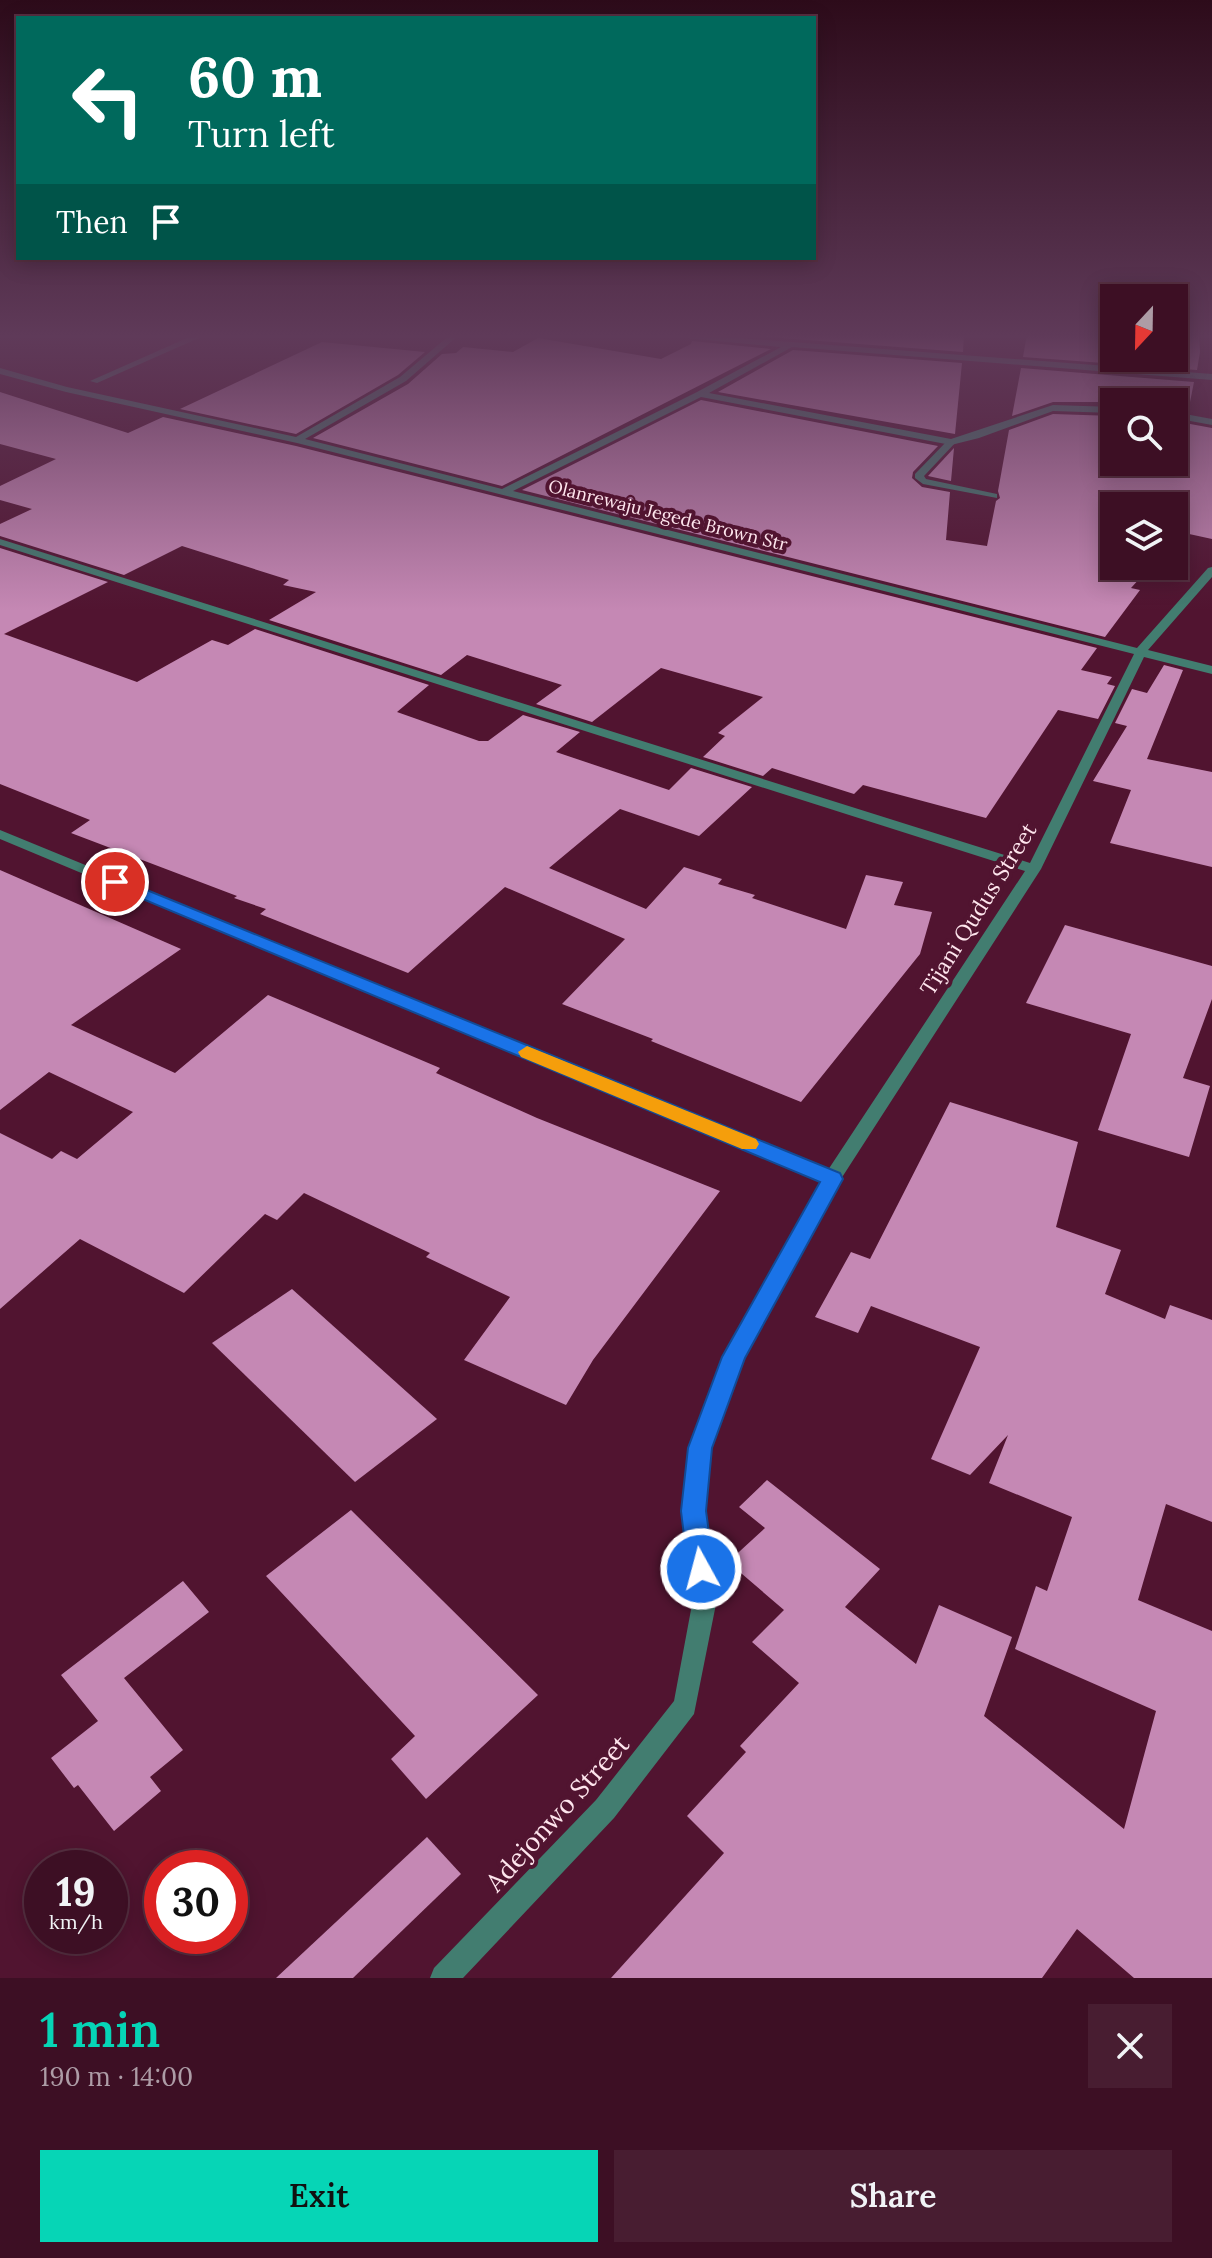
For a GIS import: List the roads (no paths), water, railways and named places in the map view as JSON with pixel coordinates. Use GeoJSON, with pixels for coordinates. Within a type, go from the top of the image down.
{"type":"FeatureCollection","features":[{"type":"Feature","properties":{"kind":"street","name":"Olanrewaju Jegede Brown Str"},"geometry":{"type":"LineString","coordinates":[[235,426],[505,491],[1212,670]]}},
{"type":"Feature","properties":{"kind":"street"},"geometry":{"type":"LineString","coordinates":[[297,440],[321,426]]}},
{"type":"Feature","properties":{"kind":"street"},"geometry":{"type":"LineString","coordinates":[[505,491],[635,426]]}},
{"type":"Feature","properties":{"kind":"street"},"geometry":{"type":"LineString","coordinates":[[869,426],[951,442],[976,438],[1005,426]]}},
{"type":"Feature","properties":{"kind":"street"},"geometry":{"type":"LineString","coordinates":[[951,442],[918,476],[923,481],[993,496]]}},
{"type":"Feature","properties":{"kind":"street"},"geometry":{"type":"LineString","coordinates":[[0,542],[1034,869]]}},
{"type":"Feature","properties":{"kind":"street","name":"Tijani Qudus Street"},"geometry":{"type":"LineString","coordinates":[[832,1179],[1034,869],[1141,651],[1212,570]]}},
{"type":"Feature","properties":{"kind":"street"},"geometry":{"type":"LineString","coordinates":[[0,834],[832,1179]]}},
{"type":"Feature","properties":{"kind":"street","name":"Adejonwo Street"},"geometry":{"type":"LineString","coordinates":[[444,1978],[605,1809],[685,1706],[705,1599],[693,1511],[700,1448],[734,1357],[832,1179]]}}]}
